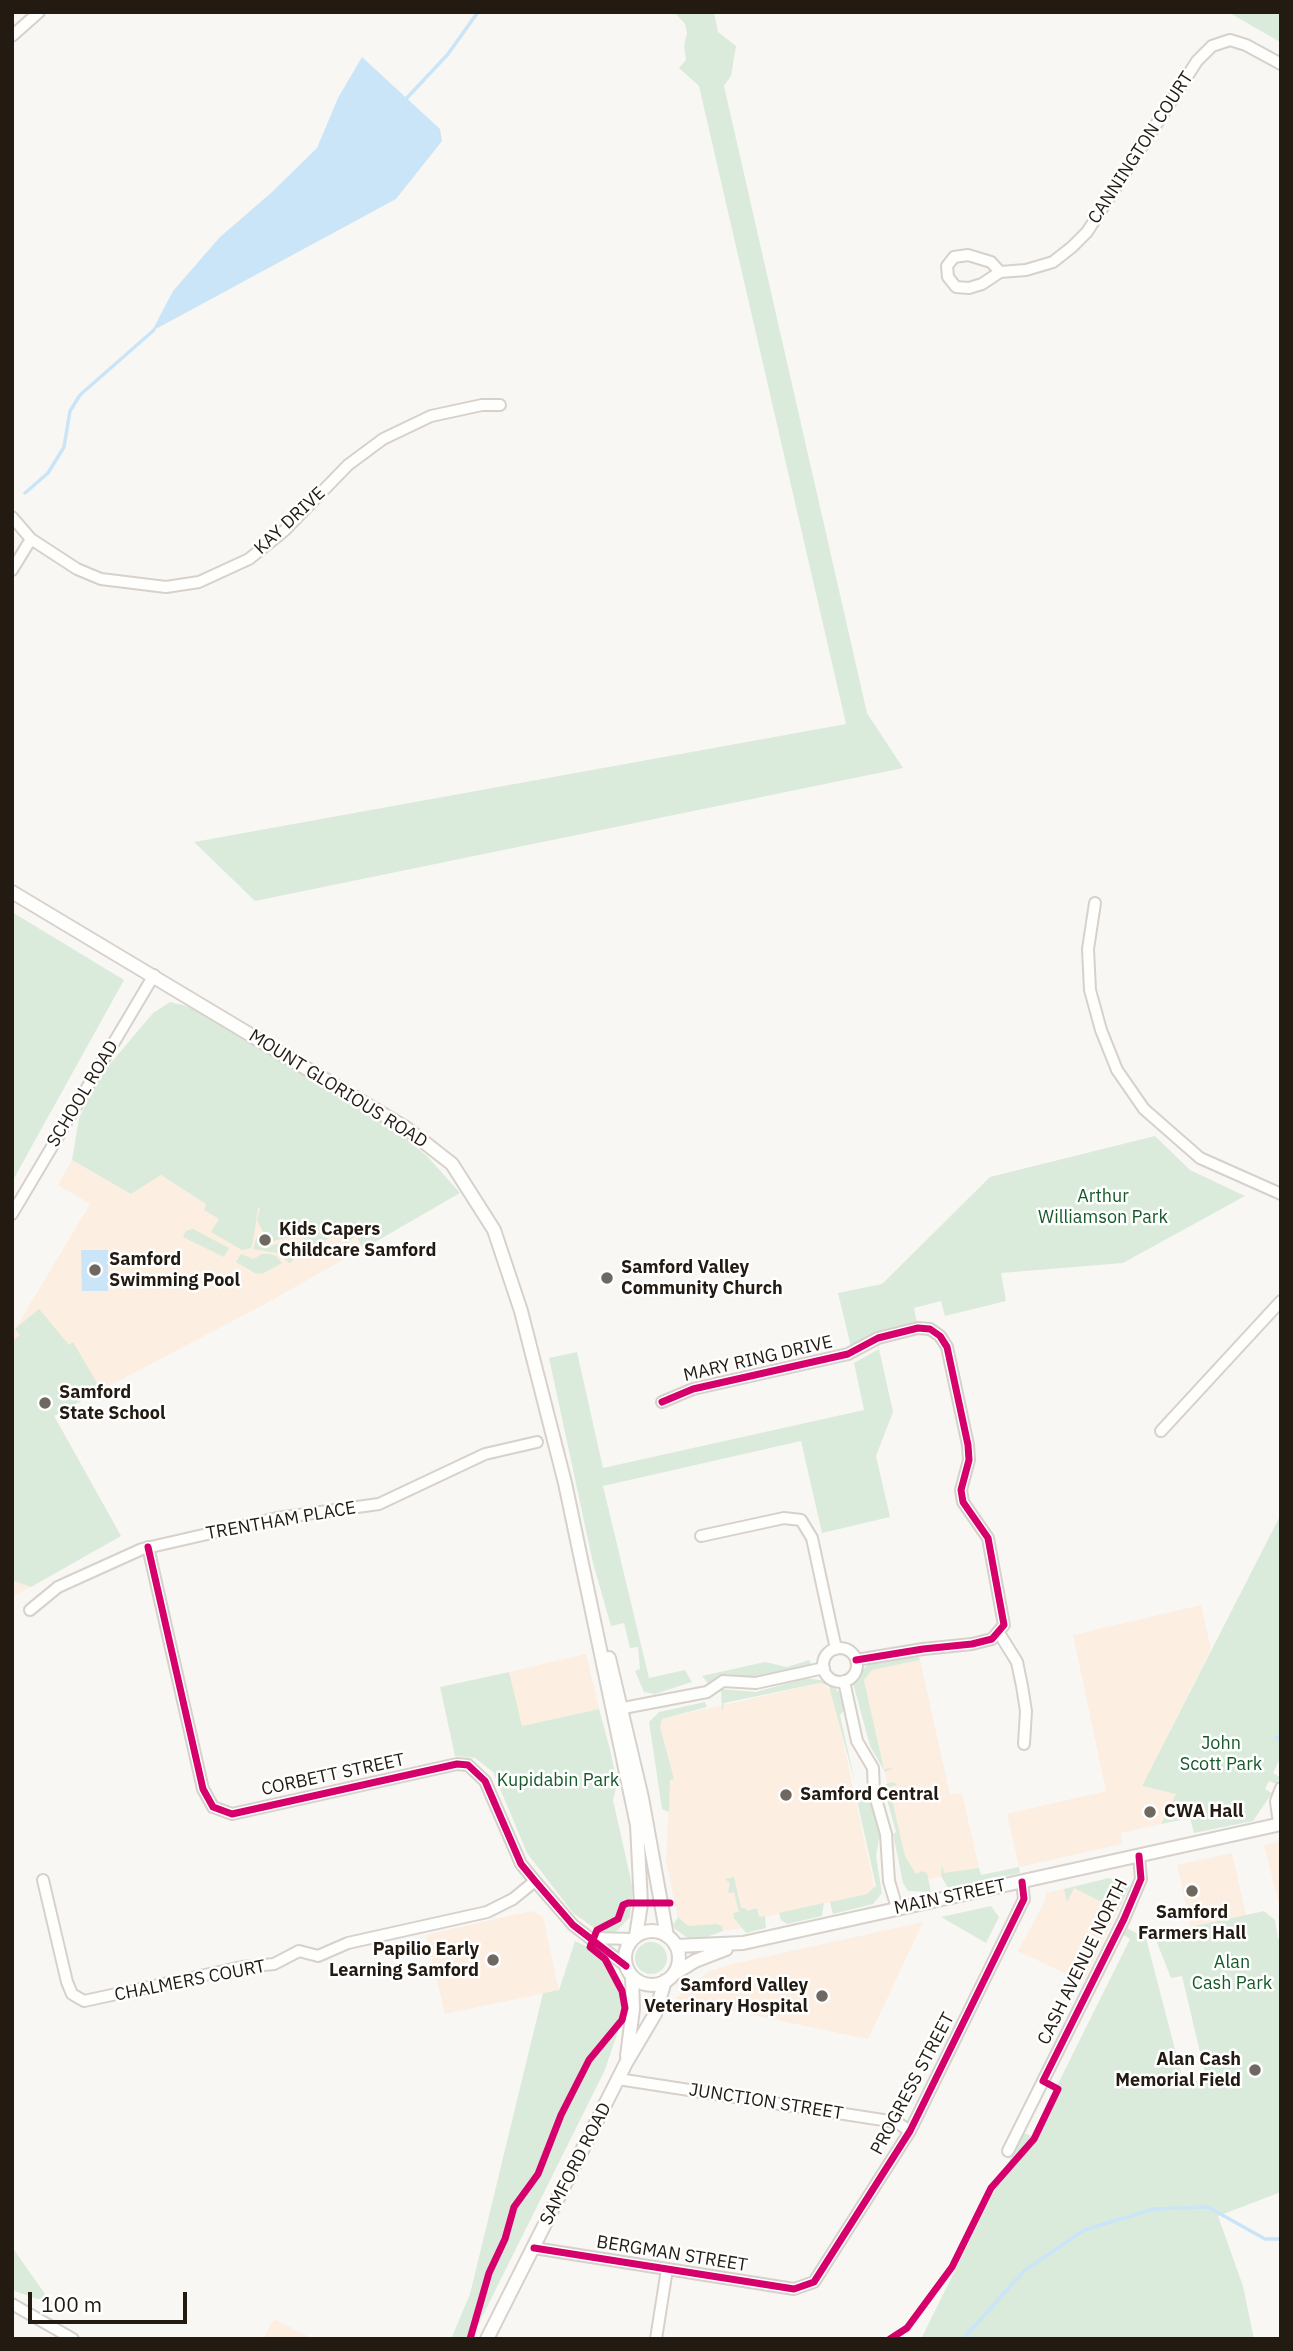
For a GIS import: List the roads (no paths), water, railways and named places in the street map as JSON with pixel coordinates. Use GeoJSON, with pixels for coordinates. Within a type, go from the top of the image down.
{"type":"FeatureCollection","features":[{"type":"Feature","properties":{"kind":"main road","name":"MOUNT GLORIOUS ROAD"},"geometry":{"type":"LineString","coordinates":[[12,892],[406,1128],[452,1164],[494,1230],[522,1311],[565,1483],[671,1941]]}},
{"type":"Feature","properties":{"kind":"main road","name":"MOUNT GLORIOUS ROAD"},"geometry":{"type":"LineString","coordinates":[[617,1710],[637,1825],[640,1899],[634,1937]]}},
{"type":"Feature","properties":{"kind":"main road","name":"MAIN STREET"},"geometry":{"type":"LineString","coordinates":[[671,1941],[695,1948],[743,1943],[1280,1824]]}},
{"type":"Feature","properties":{"kind":"main road"},"geometry":{"type":"LineString","coordinates":[[640,1899],[658,1885]]}},
{"type":"Feature","properties":{"kind":"main road"},"geometry":{"type":"LineString","coordinates":[[651,1931],[671,1941],[679,1960],[669,1978],[648,1985],[629,1972],[625,1952],[634,1937],[651,1931]]}},
{"type":"Feature","properties":{"kind":"main road","name":"MAIN STREET"},"geometry":{"type":"LineString","coordinates":[[669,1978],[695,1961],[743,1943]]}},
{"type":"Feature","properties":{"kind":"main road","name":"SAMFORD ROAD"},"geometry":{"type":"LineString","coordinates":[[626,2063],[633,2009],[629,1972]]}},
{"type":"Feature","properties":{"kind":"main road","name":"SAMFORD ROAD"},"geometry":{"type":"LineString","coordinates":[[488,2339],[626,2063],[655,2014],[669,1978]]}},
{"type":"Feature","properties":{"kind":"street"},"geometry":{"type":"LineString","coordinates":[[12,36],[39,12]]}},
{"type":"Feature","properties":{"kind":"street","name":"CANNINGTON COURT"},"geometry":{"type":"LineString","coordinates":[[1000,272],[980,257],[968,255],[954,257],[947,266],[948,277],[956,287],[982,284],[1000,272],[1026,270],[1053,262],[1072,247],[1087,232],[1198,61],[1212,46],[1230,40],[1246,45],[1281,64]]}},
{"type":"Feature","properties":{"kind":"street","name":"KAY DRIVE"},"geometry":{"type":"LineString","coordinates":[[12,517],[32,539],[77,569],[101,579],[166,587],[199,582],[249,559],[285,530],[348,465],[383,439],[431,416],[482,405],[500,405]]}},
{"type":"Feature","properties":{"kind":"street"},"geometry":{"type":"LineString","coordinates":[[12,570],[32,539]]}},
{"type":"Feature","properties":{"kind":"street"},"geometry":{"type":"LineString","coordinates":[[1095,904],[1088,949],[1090,990],[1101,1030],[1117,1070],[1144,1109],[1200,1158],[1281,1194]]}},
{"type":"Feature","properties":{"kind":"street","name":"SCHOOL ROAD"},"geometry":{"type":"LineString","coordinates":[[12,1214],[154,975]]}},
{"type":"Feature","properties":{"kind":"street"},"geometry":{"type":"LineString","coordinates":[[1161,1431],[1281,1301]]}},
{"type":"Feature","properties":{"kind":"street","name":"MARY RING DRIVE"},"geometry":{"type":"LineString","coordinates":[[663,1402],[693,1389],[848,1354],[878,1338],[918,1328],[930,1329],[940,1336],[947,1347],[968,1445],[969,1460],[961,1490],[963,1502],[988,1538],[1004,1616],[1004,1625],[999,1633]]}},
{"type":"Feature","properties":{"kind":"street","name":"TRENTHAM PLACE"},"geometry":{"type":"LineString","coordinates":[[30,1610],[58,1587],[149,1547],[276,1518],[379,1504],[485,1454],[537,1441]]}},
{"type":"Feature","properties":{"kind":"street"},"geometry":{"type":"LineString","coordinates":[[701,1536],[784,1518],[801,1520],[812,1538],[836,1649]]}},
{"type":"Feature","properties":{"kind":"street","name":"CORBETT STREET"},"geometry":{"type":"LineString","coordinates":[[149,1547],[203,1789],[213,1807],[232,1814],[457,1764],[468,1765],[485,1781],[521,1864],[573,1925],[593,1938],[629,1972]]}},
{"type":"Feature","properties":{"kind":"street"},"geometry":{"type":"LineString","coordinates":[[856,1660],[923,1648],[972,1644],[992,1639],[999,1633],[1017,1662],[1027,1711],[1024,1744]]}},
{"type":"Feature","properties":{"kind":"street"},"geometry":{"type":"LineString","coordinates":[[836,1649],[850,1652],[856,1660],[855,1671],[844,1681],[833,1680],[824,1668],[827,1654],[836,1649]]}},
{"type":"Feature","properties":{"kind":"street"},"geometry":{"type":"LineString","coordinates":[[617,1710],[707,1692],[723,1681],[756,1683],[824,1668]]}},
{"type":"Feature","properties":{"kind":"street"},"geometry":{"type":"LineString","coordinates":[[844,1681],[857,1741],[873,1768],[874,1792],[886,1834],[889,1881],[897,1908]]}},
{"type":"Feature","properties":{"kind":"street"},"geometry":{"type":"LineString","coordinates":[[1280,1824],[1276,1801],[1281,1788]]}},
{"type":"Feature","properties":{"kind":"street","name":"CASH AVENUE NORTH"},"geometry":{"type":"LineString","coordinates":[[1008,2151],[1124,1919],[1141,1879],[1139,1856]]}},
{"type":"Feature","properties":{"kind":"street","name":"CHALMERS COURT"},"geometry":{"type":"LineString","coordinates":[[43,1880],[67,1982],[72,1994],[84,2001],[242,1967],[274,1964],[299,1951],[318,1956],[348,1943],[480,1914],[498,1908],[535,1881]]}},
{"type":"Feature","properties":{"kind":"street","name":"PROGRESS STREET"},"geometry":{"type":"LineString","coordinates":[[806,2287],[821,2274],[910,2131],[1024,1899],[1022,1882]]}},
{"type":"Feature","properties":{"kind":"street"},"geometry":{"type":"LineString","coordinates":[[593,1938],[634,1937]]}},
{"type":"Feature","properties":{"kind":"street","name":"JUNCTION STREET"},"geometry":{"type":"LineString","coordinates":[[618,2079],[896,2122],[910,2131]]}},
{"type":"Feature","properties":{"kind":"street","name":"BERGMAN STREET"},"geometry":{"type":"LineString","coordinates":[[534,2248],[794,2289],[806,2287]]}},
{"type":"Feature","properties":{"kind":"street"},"geometry":{"type":"LineString","coordinates":[[656,2339],[667,2269]]}},
{"type":"Feature","properties":{"kind":"street"},"geometry":{"type":"LineString","coordinates":[[12,2304],[74,2339]]}},
{"type":"Feature","properties":{"kind":"water"},"geometry":{"type":"Polygon","coordinates":[[[362,57],[440,129],[442,141],[396,199],[152,331],[173,291],[220,237],[317,148],[338,98],[362,57]]]}},
{"type":"Feature","properties":{"kind":"water","name":"Samford Swimming Pool"},"geometry":{"type":"Polygon","coordinates":[[[81,1250],[108,1250],[108,1291],[82,1291],[81,1250]]]}},
{"type":"Feature","properties":{"kind":"waterway"},"geometry":{"type":"LineString","coordinates":[[404,101],[448,54],[478,12]]}},
{"type":"Feature","properties":{"kind":"waterway"},"geometry":{"type":"LineString","coordinates":[[25,493],[48,473],[64,447],[70,411],[80,395],[154,330]]}},
{"type":"Feature","properties":{"kind":"waterway"},"geometry":{"type":"LineString","coordinates":[[1276,1738],[1281,1736]]}},
{"type":"Feature","properties":{"kind":"waterway"},"geometry":{"type":"LineString","coordinates":[[963,2339],[1024,2271],[1084,2230],[1154,2209],[1208,2207],[1265,2239],[1281,2239]]}},
{"type":"Feature","properties":{"kind":"place","name":"Kids Capers Childcare Samford"},"geometry":{"type":"Point","coordinates":[265,1240]}},
{"type":"Feature","properties":{"kind":"place","name":"Samford Swimming Pool"},"geometry":{"type":"Point","coordinates":[95,1270]}},
{"type":"Feature","properties":{"kind":"place","name":"Samford Valley Community Church"},"geometry":{"type":"Point","coordinates":[607,1278]}},
{"type":"Feature","properties":{"kind":"place","name":"Samford State School"},"geometry":{"type":"Point","coordinates":[45,1403]}},
{"type":"Feature","properties":{"kind":"place","name":"Samford Central"},"geometry":{"type":"Point","coordinates":[786,1795]}},
{"type":"Feature","properties":{"kind":"place","name":"CWA Hall"},"geometry":{"type":"Point","coordinates":[1150,1812]}},
{"type":"Feature","properties":{"kind":"place","name":"Samford Farmers Hall"},"geometry":{"type":"Point","coordinates":[1192,1891]}},
{"type":"Feature","properties":{"kind":"place","name":"Papilio Early Learning Samford"},"geometry":{"type":"Point","coordinates":[493,1960]}},
{"type":"Feature","properties":{"kind":"place","name":"Samford Valley Veterinary Hospital"},"geometry":{"type":"Point","coordinates":[822,1996]}},
{"type":"Feature","properties":{"kind":"place","name":"Alan Cash Memorial Field"},"geometry":{"type":"Point","coordinates":[1255,2070]}},
{"type":"Feature","properties":{"kind":"park label","name":"Arthur Williamson Park"},"geometry":{"type":"Point","coordinates":[1103,1207]}},
{"type":"Feature","properties":{"kind":"park label","name":"John Scott Park"},"geometry":{"type":"Point","coordinates":[1221,1754]}},
{"type":"Feature","properties":{"kind":"park label","name":"Kupidabin Park"},"geometry":{"type":"Point","coordinates":[558,1781]}},
{"type":"Feature","properties":{"kind":"park label","name":"Alan Cash Park"},"geometry":{"type":"Point","coordinates":[1232,1973]}}]}
